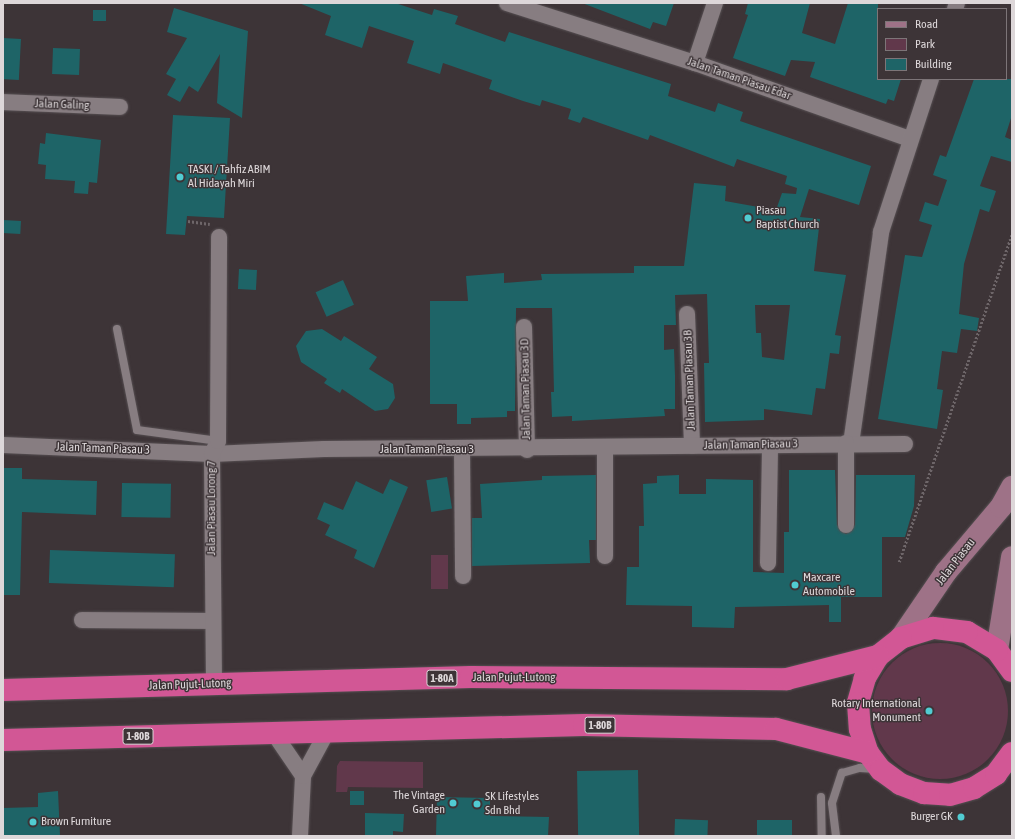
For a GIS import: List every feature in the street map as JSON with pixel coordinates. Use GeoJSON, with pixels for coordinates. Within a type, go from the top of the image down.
{"type":"FeatureCollection","features":[{"type":"Feature","properties":{"kind":"highway"},"geometry":{"type":"LineString","coordinates":[[1007,662],[967,632],[934,628],[901,638],[878,656],[865,678],[858,703],[860,729],[875,762],[900,784],[924,793],[950,794],[974,788],[1004,771],[1012,753]]}},
{"type":"Feature","properties":{"kind":"highway","name":"Jalan Pujut-Lutong"},"geometry":{"type":"LineString","coordinates":[[3,690],[471,677],[787,679],[878,656]]}},
{"type":"Feature","properties":{"kind":"highway","name":"1-80B"},"geometry":{"type":"LineString","coordinates":[[3,740],[328,730],[584,725],[776,729],[875,762]]}},
{"type":"Feature","properties":{"kind":"street","name":"Jalan Taman Piasau Edar"},"geometry":{"type":"LineString","coordinates":[[507,3],[695,63],[910,139]]}},
{"type":"Feature","properties":{"kind":"street"},"geometry":{"type":"LineString","coordinates":[[695,63],[715,3]]}},
{"type":"Feature","properties":{"kind":"street"},"geometry":{"type":"LineString","coordinates":[[846,525],[849,444],[881,232],[910,139],[931,80]]}},
{"type":"Feature","properties":{"kind":"street","name":"Jalan Galing"},"geometry":{"type":"LineString","coordinates":[[3,102],[120,107]]}},
{"type":"Feature","properties":{"kind":"street","name":"Jalan Piasau Lorong 7"},"geometry":{"type":"LineString","coordinates":[[214,684],[211,620],[219,237]]}},
{"type":"Feature","properties":{"kind":"street","name":"Jalan Taman Piasau 3B"},"geometry":{"type":"LineString","coordinates":[[687,314],[692,446]]}},
{"type":"Feature","properties":{"kind":"street","name":"Jalan Taman Piasau 3D"},"geometry":{"type":"LineString","coordinates":[[524,327],[527,450]]}},
{"type":"Feature","properties":{"kind":"street","name":"Jalan Taman Piasau 3"},"geometry":{"type":"LineString","coordinates":[[3,445],[527,450],[692,446],[905,444]]}},
{"type":"Feature","properties":{"kind":"street"},"geometry":{"type":"LineString","coordinates":[[768,563],[770,445]]}},
{"type":"Feature","properties":{"kind":"street"},"geometry":{"type":"LineString","coordinates":[[605,448],[605,556]]}},
{"type":"Feature","properties":{"kind":"street"},"geometry":{"type":"LineString","coordinates":[[462,450],[463,576]]}},
{"type":"Feature","properties":{"kind":"street","name":"Jalan Piasau"},"geometry":{"type":"LineString","coordinates":[[901,638],[946,572],[1001,507],[1012,487]]}},
{"type":"Feature","properties":{"kind":"street"},"geometry":{"type":"LineString","coordinates":[[1007,662],[1012,557]]}},
{"type":"Feature","properties":{"kind":"street"},"geometry":{"type":"LineString","coordinates":[[82,620],[211,620]]}},
{"type":"Feature","properties":{"kind":"street"},"geometry":{"type":"LineString","coordinates":[[300,836],[303,776],[328,730]]}},
{"type":"Feature","properties":{"kind":"street"},"geometry":{"type":"LineString","coordinates":[[273,732],[303,776]]}},
{"type":"Feature","properties":{"kind":"lane"},"geometry":{"type":"LineString","coordinates":[[118,329],[137,430],[215,447]]}},
{"type":"Feature","properties":{"kind":"lane"},"geometry":{"type":"LineString","coordinates":[[836,836],[832,803],[842,773],[875,762]]}},
{"type":"Feature","properties":{"kind":"lane"},"geometry":{"type":"LineString","coordinates":[[821,797],[822,836]]}},
{"type":"Feature","properties":{"kind":"path"},"geometry":{"type":"LineString","coordinates":[[899,562],[1012,234]]}},
{"type":"Feature","properties":{"kind":"green space"},"geometry":{"type":"Polygon","coordinates":[[[431,555],[448,555],[448,589],[431,589],[431,555]]]}},
{"type":"Feature","properties":{"kind":"green space"},"geometry":{"type":"Polygon","coordinates":[[[933,643],[947,643],[966,648],[978,654],[993,668],[1003,685],[1007,698],[1007,724],[1003,737],[997,749],[983,764],[978,768],[960,776],[947,779],[933,779],[914,774],[902,768],[887,754],[883,749],[875,731],[872,718],[872,704],[877,685],[883,673],[897,658],[902,654],[920,646],[933,643]]]}},
{"type":"Feature","properties":{"kind":"green space"},"geometry":{"type":"Polygon","coordinates":[[[340,761],[423,762],[423,788],[348,787],[347,792],[336,792],[337,766],[340,761]]]}},
{"type":"Feature","properties":{"kind":"building"},"geometry":{"type":"Polygon","coordinates":[[[299,3],[395,3],[432,15],[434,9],[458,16],[455,24],[505,42],[509,32],[671,84],[668,96],[715,112],[718,103],[743,112],[740,121],[871,166],[859,205],[809,189],[800,217],[820,219],[814,271],[846,275],[835,335],[841,336],[839,354],[830,353],[825,389],[816,388],[812,415],[764,409],[764,420],[705,422],[704,363],[709,363],[707,294],[675,295],[676,325],[664,325],[664,350],[674,349],[675,376],[675,409],[664,409],[665,416],[572,421],[572,416],[552,417],[551,392],[554,392],[552,308],[516,308],[515,411],[507,411],[507,417],[471,418],[471,424],[457,424],[457,404],[430,404],[430,301],[468,301],[466,276],[504,273],[504,283],[542,280],[541,274],[634,273],[634,266],[684,266],[694,183],[726,186],[725,201],[776,210],[782,193],[796,194],[797,188],[785,184],[787,176],[737,159],[734,167],[650,135],[648,140],[583,117],[580,123],[568,119],[571,109],[542,100],[540,106],[489,89],[492,80],[443,63],[440,74],[407,63],[414,41],[369,26],[362,48],[325,35],[331,16],[299,3]],[[755,305],[756,333],[761,333],[762,357],[784,360],[790,305],[755,305]]]}},
{"type":"Feature","properties":{"kind":"building"},"geometry":{"type":"Polygon","coordinates":[[[582,3],[674,3],[666,26],[653,22],[650,29],[582,3]]]}},
{"type":"Feature","properties":{"kind":"building"},"geometry":{"type":"Polygon","coordinates":[[[748,3],[810,3],[802,33],[835,44],[848,3],[878,3],[877,80],[901,80],[894,101],[888,99],[886,104],[810,77],[815,62],[791,60],[785,76],[733,58],[748,15],[745,14],[748,3]]]}},
{"type":"Feature","properties":{"kind":"building"},"geometry":{"type":"Polygon","coordinates":[[[174,8],[248,31],[242,118],[217,103],[220,54],[198,92],[189,86],[180,102],[167,95],[176,79],[166,74],[187,38],[167,32],[174,8]]]}},
{"type":"Feature","properties":{"kind":"building"},"geometry":{"type":"Polygon","coordinates":[[[93,10],[106,10],[106,21],[93,21],[93,10]]]}},
{"type":"Feature","properties":{"kind":"building"},"geometry":{"type":"Polygon","coordinates":[[[3,38],[21,39],[19,80],[3,79],[3,38]]]}},
{"type":"Feature","properties":{"kind":"building"},"geometry":{"type":"Polygon","coordinates":[[[53,48],[80,49],[79,75],[52,74],[53,48]]]}},
{"type":"Feature","properties":{"kind":"building"},"geometry":{"type":"Polygon","coordinates":[[[1012,79],[1012,115],[1005,137],[1012,140],[1012,162],[991,156],[980,186],[996,191],[989,212],[980,209],[964,264],[959,314],[979,318],[977,331],[961,329],[957,353],[942,351],[937,389],[943,390],[937,429],[878,419],[905,255],[922,257],[932,225],[919,221],[925,202],[938,206],[947,180],[933,175],[940,155],[946,157],[974,80],[1012,79]]]}},
{"type":"Feature","properties":{"kind":"building","name":"TASKI / Tahfiz ABIM Al Hidayah Miri"},"geometry":{"type":"Polygon","coordinates":[[[173,115],[230,118],[224,218],[187,216],[185,235],[166,234],[173,115]]]}},
{"type":"Feature","properties":{"kind":"building"},"geometry":{"type":"Polygon","coordinates":[[[46,133],[101,140],[97,183],[89,182],[88,194],[74,193],[75,181],[45,179],[46,165],[38,164],[40,143],[45,144],[46,133]]]}},
{"type":"Feature","properties":{"kind":"building"},"geometry":{"type":"Polygon","coordinates":[[[3,220],[21,221],[20,234],[3,233],[3,220]]]}},
{"type":"Feature","properties":{"kind":"building"},"geometry":{"type":"Polygon","coordinates":[[[239,269],[257,270],[256,290],[238,289],[239,269]]]}},
{"type":"Feature","properties":{"kind":"building"},"geometry":{"type":"Polygon","coordinates":[[[343,280],[354,305],[327,317],[316,292],[343,280]]]}},
{"type":"Feature","properties":{"kind":"building"},"geometry":{"type":"Polygon","coordinates":[[[322,329],[341,341],[344,336],[377,357],[369,369],[393,384],[395,398],[388,409],[375,411],[342,389],[340,393],[324,383],[327,379],[301,362],[296,346],[306,331],[322,329]]]}},
{"type":"Feature","properties":{"kind":"building"},"geometry":{"type":"Polygon","coordinates":[[[3,468],[22,468],[22,479],[97,481],[96,515],[22,512],[20,595],[3,595],[3,468]]]}},
{"type":"Feature","properties":{"kind":"building"},"geometry":{"type":"Polygon","coordinates":[[[789,470],[835,470],[837,525],[846,534],[855,525],[856,475],[915,475],[914,506],[905,537],[882,537],[882,597],[841,597],[841,622],[829,622],[829,605],[735,607],[734,628],[692,627],[692,606],[626,605],[627,567],[639,567],[639,526],[644,526],[643,484],[657,483],[657,476],[679,475],[679,494],[706,494],[706,479],[753,480],[753,572],[784,573],[784,532],[789,532],[789,470]]]}},
{"type":"Feature","properties":{"kind":"building"},"geometry":{"type":"Polygon","coordinates":[[[596,475],[596,540],[589,540],[590,563],[472,566],[472,518],[482,518],[480,484],[542,480],[542,476],[596,475]]]}},
{"type":"Feature","properties":{"kind":"building"},"geometry":{"type":"Polygon","coordinates":[[[447,477],[452,509],[431,512],[426,480],[447,477]]]}},
{"type":"Feature","properties":{"kind":"building"},"geometry":{"type":"Polygon","coordinates":[[[390,479],[408,487],[374,568],[354,558],[357,550],[325,535],[330,525],[317,519],[324,502],[343,510],[356,481],[383,494],[390,479]]]}},
{"type":"Feature","properties":{"kind":"building"},"geometry":{"type":"Polygon","coordinates":[[[122,483],[171,484],[170,518],[121,517],[122,483]]]}},
{"type":"Feature","properties":{"kind":"building"},"geometry":{"type":"Polygon","coordinates":[[[50,550],[175,554],[174,587],[49,583],[50,550]]]}},
{"type":"Feature","properties":{"kind":"building"},"geometry":{"type":"Polygon","coordinates":[[[638,770],[639,836],[578,836],[577,771],[638,770]]]}},
{"type":"Feature","properties":{"kind":"building","name":"Brown Furniture"},"geometry":{"type":"Polygon","coordinates":[[[58,791],[60,836],[3,836],[3,808],[38,807],[38,793],[58,791]]]}},
{"type":"Feature","properties":{"kind":"building"},"geometry":{"type":"Polygon","coordinates":[[[350,791],[364,791],[364,805],[350,805],[350,791]]]}},
{"type":"Feature","properties":{"kind":"building"},"geometry":{"type":"Polygon","coordinates":[[[437,797],[490,798],[490,816],[549,817],[548,836],[436,836],[437,797]]]}},
{"type":"Feature","properties":{"kind":"building"},"geometry":{"type":"Polygon","coordinates":[[[365,813],[404,814],[403,832],[393,831],[393,836],[365,836],[365,813]]]}},
{"type":"Feature","properties":{"kind":"building"},"geometry":{"type":"Polygon","coordinates":[[[675,819],[708,820],[707,836],[674,836],[675,819]]]}},
{"type":"Feature","properties":{"kind":"building"},"geometry":{"type":"Polygon","coordinates":[[[757,820],[792,820],[792,836],[757,836],[757,820]]]}},
{"type":"Feature","properties":{"kind":"place","name":"TASKI / Tahfiz ABIM Al Hidayah Miri"},"geometry":{"type":"Point","coordinates":[180,177]}},
{"type":"Feature","properties":{"kind":"place","name":"Piasau Baptist Church"},"geometry":{"type":"Point","coordinates":[748,218]}},
{"type":"Feature","properties":{"kind":"place","name":"Maxcare Automobile"},"geometry":{"type":"Point","coordinates":[795,585]}},
{"type":"Feature","properties":{"kind":"place","name":"Rotary International Monument"},"geometry":{"type":"Point","coordinates":[929,711]}},
{"type":"Feature","properties":{"kind":"place","name":"The Vintage Garden"},"geometry":{"type":"Point","coordinates":[453,803]}},
{"type":"Feature","properties":{"kind":"place","name":"SK Lifestyles Sdn Bhd"},"geometry":{"type":"Point","coordinates":[477,804]}},
{"type":"Feature","properties":{"kind":"place","name":"Burger GK"},"geometry":{"type":"Point","coordinates":[961,817]}},
{"type":"Feature","properties":{"kind":"place","name":"Brown Furniture"},"geometry":{"type":"Point","coordinates":[33,822]}}]}
